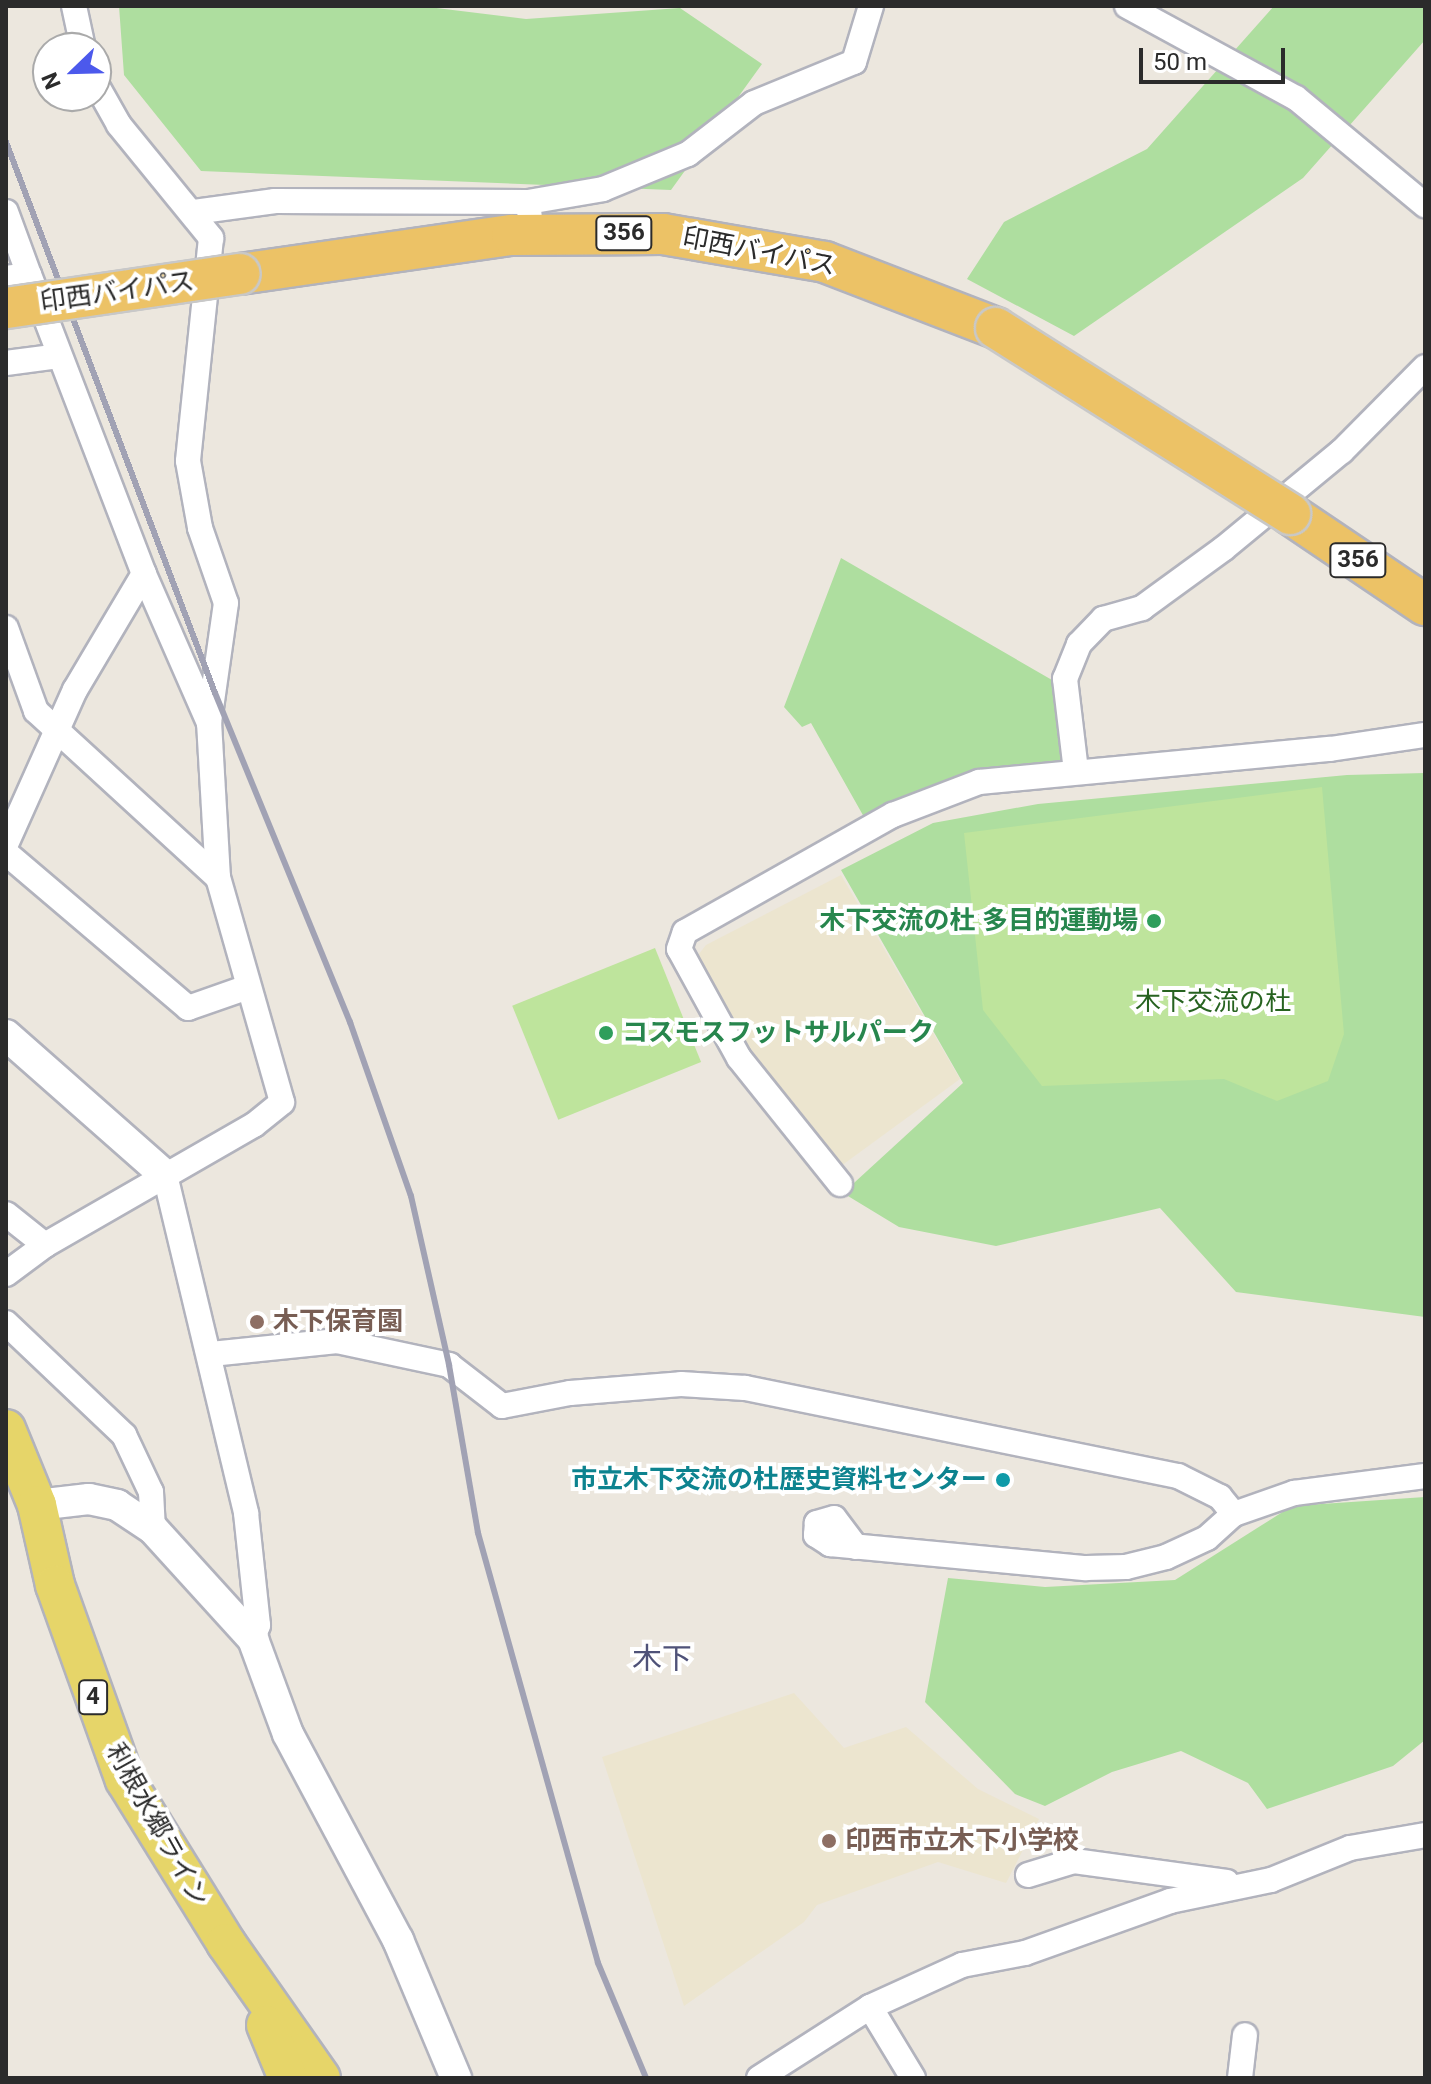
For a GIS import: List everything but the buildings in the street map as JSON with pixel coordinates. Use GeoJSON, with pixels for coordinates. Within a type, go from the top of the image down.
{"type":"FeatureCollection","features":[{"type":"Feature","properties":{"kind":"highway","name":"印西バイパス"},"geometry":{"type":"LineString","coordinates":[[6,308],[450,241],[531,218],[771,250],[891,283],[996,328],[1290,514],[1425,605]]}},
{"type":"Feature","properties":{"kind":"main road","name":"利根水郷ライン"},"geometry":{"type":"LineString","coordinates":[[6,1429],[37,1505],[55,1585],[125,1780],[226,1943],[321,2078]]}},
{"type":"Feature","properties":{"kind":"main road","name":"利根水郷ライン"},"geometry":{"type":"LineString","coordinates":[[226,1943],[288,2078]]}},
{"type":"Feature","properties":{"kind":"street"},"geometry":{"type":"LineString","coordinates":[[74,6],[80,32]]}},
{"type":"Feature","properties":{"kind":"street"},"geometry":{"type":"LineString","coordinates":[[194,212],[275,201],[531,218],[688,154],[754,103],[854,62],[871,6]]}},
{"type":"Feature","properties":{"kind":"street"},"geometry":{"type":"LineString","coordinates":[[1127,6],[1296,98],[1425,205]]}},
{"type":"Feature","properties":{"kind":"street"},"geometry":{"type":"LineString","coordinates":[[6,1274],[45,1245],[254,1125],[282,1102],[218,878],[209,723],[226,603],[200,528],[188,461],[211,238],[194,212],[119,125],[112,112]]}},
{"type":"Feature","properties":{"kind":"street"},"geometry":{"type":"LineString","coordinates":[[6,212],[18,277],[59,356],[144,574],[209,723]]}},
{"type":"Feature","properties":{"kind":"street"},"geometry":{"type":"LineString","coordinates":[[6,363],[59,356]]}},
{"type":"Feature","properties":{"kind":"street"},"geometry":{"type":"LineString","coordinates":[[1076,771],[1065,679],[1079,644],[1103,619],[1142,608],[1223,549],[1342,451],[1425,367]]}},
{"type":"Feature","properties":{"kind":"street"},"geometry":{"type":"LineString","coordinates":[[6,844],[59,736],[75,690],[144,574]]}},
{"type":"Feature","properties":{"kind":"street"},"geometry":{"type":"LineString","coordinates":[[6,628],[36,711],[59,736],[218,878]]}},
{"type":"Feature","properties":{"kind":"street"},"geometry":{"type":"LineString","coordinates":[[840,1184],[739,1058],[679,949],[681,936],[917,803],[979,782],[1315,751],[1425,735]]}},
{"type":"Feature","properties":{"kind":"street"},"geometry":{"type":"LineString","coordinates":[[6,853],[188,1008],[248,987]]}},
{"type":"Feature","properties":{"kind":"street"},"geometry":{"type":"LineString","coordinates":[[6,1035],[165,1175],[211,1354],[246,1513],[258,1625],[253,1639]]}},
{"type":"Feature","properties":{"kind":"street"},"geometry":{"type":"LineString","coordinates":[[6,1214],[45,1245]]}},
{"type":"Feature","properties":{"kind":"street"},"geometry":{"type":"LineString","coordinates":[[6,1323],[124,1435],[151,1492],[153,1529]]}},
{"type":"Feature","properties":{"kind":"street"},"geometry":{"type":"LineString","coordinates":[[211,1354],[337,1341],[449,1365],[502,1406],[570,1393],[665,1385],[745,1388],[1178,1476],[1220,1497],[1234,1514]]}},
{"type":"Feature","properties":{"kind":"street"},"geometry":{"type":"LineString","coordinates":[[856,1547],[1086,1568],[1126,1567],[1207,1538],[1234,1514],[1294,1493],[1425,1476]]}},
{"type":"Feature","properties":{"kind":"street"},"geometry":{"type":"LineString","coordinates":[[37,1505],[89,1499],[117,1505],[153,1529],[253,1639],[288,1734],[398,1940],[456,2078]]}},
{"type":"Feature","properties":{"kind":"street"},"geometry":{"type":"LineString","coordinates":[[759,2078],[870,2007],[962,1965],[1025,1953],[1170,1901],[1249,1885],[1350,1848],[1425,1835]]}},
{"type":"Feature","properties":{"kind":"street"},"geometry":{"type":"LineString","coordinates":[[1028,1875],[1074,1861],[1249,1885]]}},
{"type":"Feature","properties":{"kind":"street"},"geometry":{"type":"LineString","coordinates":[[870,2007],[913,2078]]}},
{"type":"Feature","properties":{"kind":"street"},"geometry":{"type":"LineString","coordinates":[[1240,2078],[1245,2035]]}},
{"type":"Feature","properties":{"kind":"shaded area"},"geometry":{"type":"Polygon","coordinates":[[[841,875],[960,1079],[841,1166],[791,1111],[733,1033],[695,959],[706,945],[841,875]]]}},
{"type":"Feature","properties":{"kind":"shaded area","name":"印西市立木下小学校"},"geometry":{"type":"Polygon","coordinates":[[[794,1693],[844,1748],[906,1727],[978,1789],[1039,1819],[1006,1883],[938,1862],[817,1905],[804,1922],[684,2006],[602,1757],[794,1693]]]}},
{"type":"Feature","properties":{"kind":"green space"},"geometry":{"type":"Polygon","coordinates":[[[119,6],[420,6],[526,19],[680,8],[762,64],[671,190],[201,171],[124,75],[119,6]]]}},
{"type":"Feature","properties":{"kind":"green space"},"geometry":{"type":"Polygon","coordinates":[[[1274,6],[1425,6],[1425,40],[1303,178],[1074,336],[967,279],[1004,222],[1147,149],[1274,6]]]}},
{"type":"Feature","properties":{"kind":"green space"},"geometry":{"type":"Polygon","coordinates":[[[841,558],[1052,680],[1062,689],[1063,763],[916,794],[864,817],[811,723],[802,727],[784,707],[841,558]]]}},
{"type":"Feature","properties":{"kind":"green space","name":"木下交流の杜"},"geometry":{"type":"Polygon","coordinates":[[[1425,773],[1425,1317],[1236,1292],[1160,1208],[996,1246],[899,1227],[843,1193],[963,1083],[841,870],[933,823],[1038,804],[1347,775],[1425,773]]]}},
{"type":"Feature","properties":{"kind":"green space","name":"木下交流の杜 多目的運動場"},"geometry":{"type":"Polygon","coordinates":[[[1322,787],[1344,1034],[1328,1081],[1277,1101],[1224,1079],[1042,1086],[983,1010],[964,833],[1322,787]]]}},
{"type":"Feature","properties":{"kind":"green space","name":"コスモスフットサルパーク"},"geometry":{"type":"Polygon","coordinates":[[[655,948],[701,1062],[558,1120],[512,1006],[655,948]]]}},
{"type":"Feature","properties":{"kind":"green space"},"geometry":{"type":"Polygon","coordinates":[[[1425,1497],[1425,1740],[1393,1766],[1267,1809],[1248,1783],[1181,1751],[1112,1772],[1045,1806],[1015,1794],[925,1702],[948,1578],[1045,1587],[1175,1580],[1292,1506],[1425,1497]]]}},
{"type":"Feature","properties":{"kind":"railway"},"geometry":{"type":"LineString","coordinates":[[6,142],[215,693],[350,1022],[411,1196],[449,1365],[478,1533],[598,1963],[646,2078]]}},
{"type":"Feature","properties":{"kind":"place","name":"木下交流の杜 多目的運動場"},"geometry":{"type":"Point","coordinates":[1154,921]}},
{"type":"Feature","properties":{"kind":"place","name":"コスモスフットサルパーク"},"geometry":{"type":"Point","coordinates":[606,1033]}},
{"type":"Feature","properties":{"kind":"place","name":"木下保育園"},"geometry":{"type":"Point","coordinates":[257,1322]}},
{"type":"Feature","properties":{"kind":"place","name":"市立木下交流の杜歴史資料センター"},"geometry":{"type":"Point","coordinates":[1003,1480]}},
{"type":"Feature","properties":{"kind":"place","name":"印西市立木下小学校"},"geometry":{"type":"Point","coordinates":[829,1841]}},
{"type":"Feature","properties":{"kind":"district","name":"木下"},"geometry":{"type":"Point","coordinates":[662,1659]}}]}
